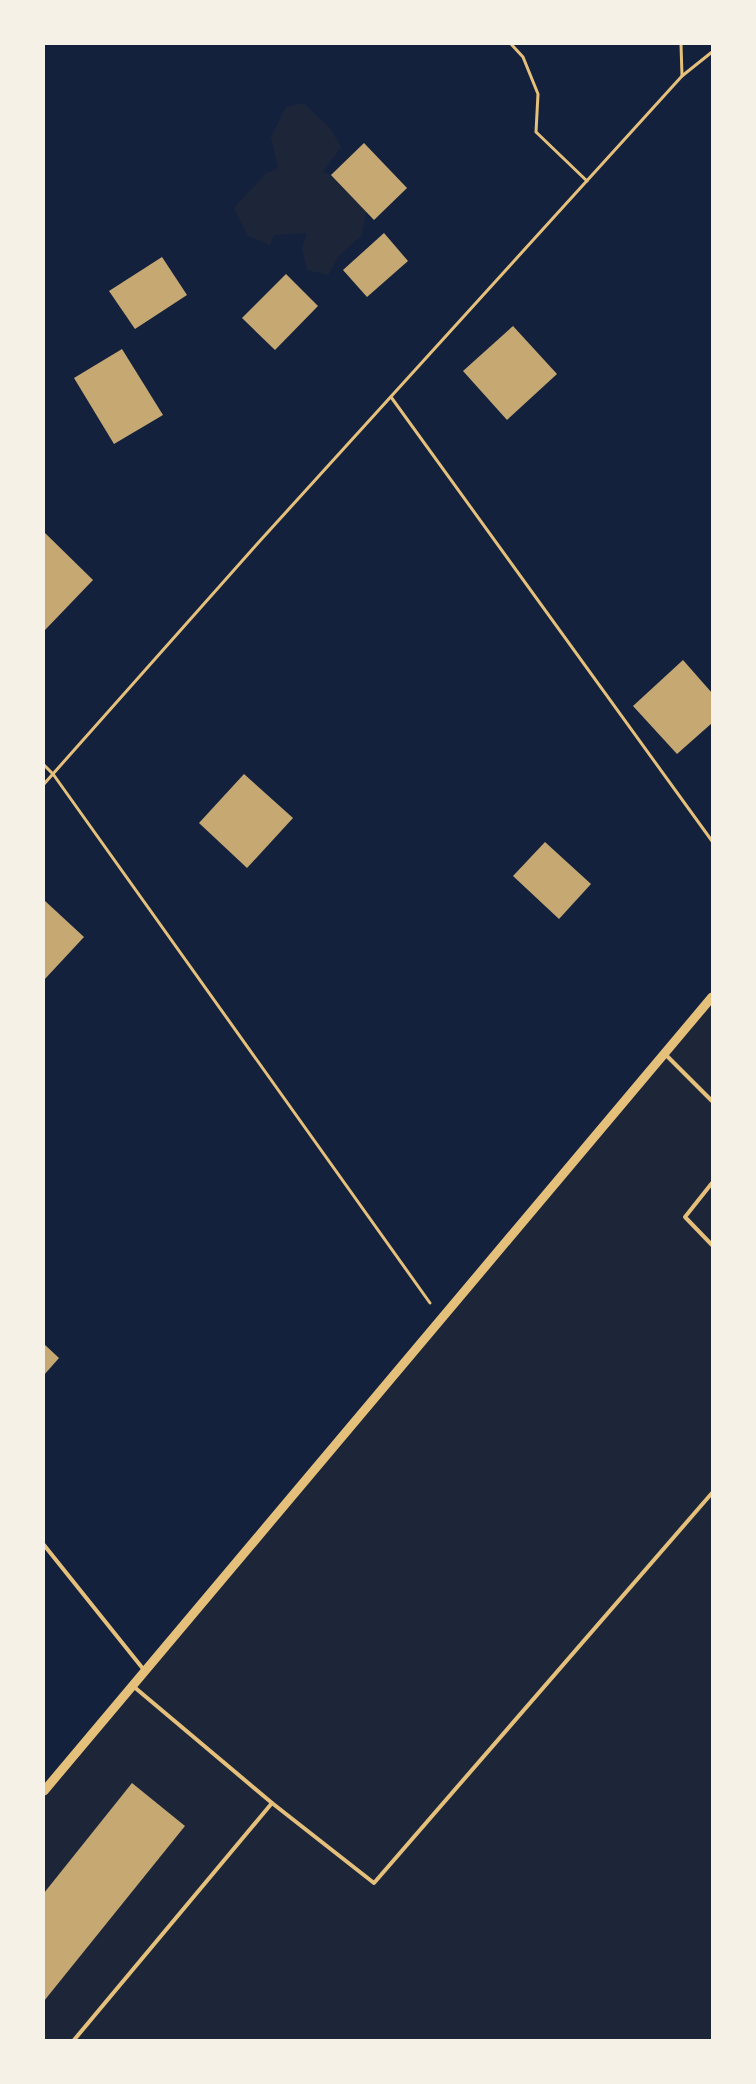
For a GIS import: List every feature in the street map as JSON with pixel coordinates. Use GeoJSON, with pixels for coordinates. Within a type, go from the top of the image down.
{"type":"FeatureCollection","features":[{"type":"Feature","properties":{"kind":"street"},"geometry":{"type":"LineString","coordinates":[[44,1791],[712,997]]}},
{"type":"Feature","properties":{"kind":"lane"},"geometry":{"type":"LineString","coordinates":[[665,1054],[712,1101]]}},
{"type":"Feature","properties":{"kind":"lane"},"geometry":{"type":"LineString","coordinates":[[712,1183],[685,1217],[712,1245]]}},
{"type":"Feature","properties":{"kind":"lane"},"geometry":{"type":"LineString","coordinates":[[132,1686],[272,1803],[374,1883],[712,1493]]}},
{"type":"Feature","properties":{"kind":"lane"},"geometry":{"type":"LineString","coordinates":[[44,1545],[145,1671]]}},
{"type":"Feature","properties":{"kind":"lane"},"geometry":{"type":"LineString","coordinates":[[74,2040],[272,1803]]}},
{"type":"Feature","properties":{"kind":"path"},"geometry":{"type":"LineString","coordinates":[[511,44],[523,57],[538,94],[536,132],[587,181]]}},
{"type":"Feature","properties":{"kind":"path"},"geometry":{"type":"LineString","coordinates":[[681,44],[682,76]]}},
{"type":"Feature","properties":{"kind":"path"},"geometry":{"type":"LineString","coordinates":[[44,784],[682,76],[712,52]]}},
{"type":"Feature","properties":{"kind":"path"},"geometry":{"type":"LineString","coordinates":[[391,397],[712,841]]}},
{"type":"Feature","properties":{"kind":"path"},"geometry":{"type":"LineString","coordinates":[[44,765],[53,774],[441,1319]]}},
{"type":"Feature","properties":{"kind":"shaded area"},"geometry":{"type":"Polygon","coordinates":[[[304,103],[330,128],[341,147],[323,172],[357,185],[368,201],[362,235],[339,256],[328,275],[307,270],[302,248],[307,233],[274,235],[270,245],[248,236],[234,208],[266,173],[278,169],[271,137],[286,107],[304,103]]]}},
{"type":"Feature","properties":{"kind":"shaded area"},"geometry":{"type":"Polygon","coordinates":[[[712,997],[712,2040],[44,2040],[44,1791],[712,997]]]}},
{"type":"Feature","properties":{"kind":"building"},"geometry":{"type":"Polygon","coordinates":[[[364,143],[407,188],[374,220],[331,175],[364,143]]]}},
{"type":"Feature","properties":{"kind":"building"},"geometry":{"type":"Polygon","coordinates":[[[384,233],[408,261],[367,297],[343,270],[384,233]]]}},
{"type":"Feature","properties":{"kind":"building"},"geometry":{"type":"Polygon","coordinates":[[[162,257],[187,295],[135,329],[109,291],[162,257]]]}},
{"type":"Feature","properties":{"kind":"building"},"geometry":{"type":"Polygon","coordinates":[[[286,274],[318,306],[275,350],[242,318],[286,274]]]}},
{"type":"Feature","properties":{"kind":"building"},"geometry":{"type":"Polygon","coordinates":[[[513,326],[557,374],[507,420],[463,371],[513,326]]]}},
{"type":"Feature","properties":{"kind":"building"},"geometry":{"type":"Polygon","coordinates":[[[122,349],[163,415],[114,444],[74,378],[122,349]]]}},
{"type":"Feature","properties":{"kind":"building"},"geometry":{"type":"Polygon","coordinates":[[[44,532],[93,580],[45,630],[44,628],[44,532]]]}},
{"type":"Feature","properties":{"kind":"building"},"geometry":{"type":"Polygon","coordinates":[[[683,660],[712,693],[712,723],[677,754],[633,706],[683,660]]]}},
{"type":"Feature","properties":{"kind":"building"},"geometry":{"type":"Polygon","coordinates":[[[244,774],[293,818],[247,868],[199,823],[244,774]]]}},
{"type":"Feature","properties":{"kind":"building"},"geometry":{"type":"Polygon","coordinates":[[[545,842],[591,884],[559,919],[513,876],[545,842]]]}},
{"type":"Feature","properties":{"kind":"building"},"geometry":{"type":"Polygon","coordinates":[[[44,900],[84,937],[44,980],[44,900]]]}},
{"type":"Feature","properties":{"kind":"building"},"geometry":{"type":"Polygon","coordinates":[[[44,1344],[59,1358],[44,1375],[44,1344]]]}},
{"type":"Feature","properties":{"kind":"building"},"geometry":{"type":"Polygon","coordinates":[[[132,1783],[185,1826],[44,2001],[44,1893],[132,1783]]]}}]}
